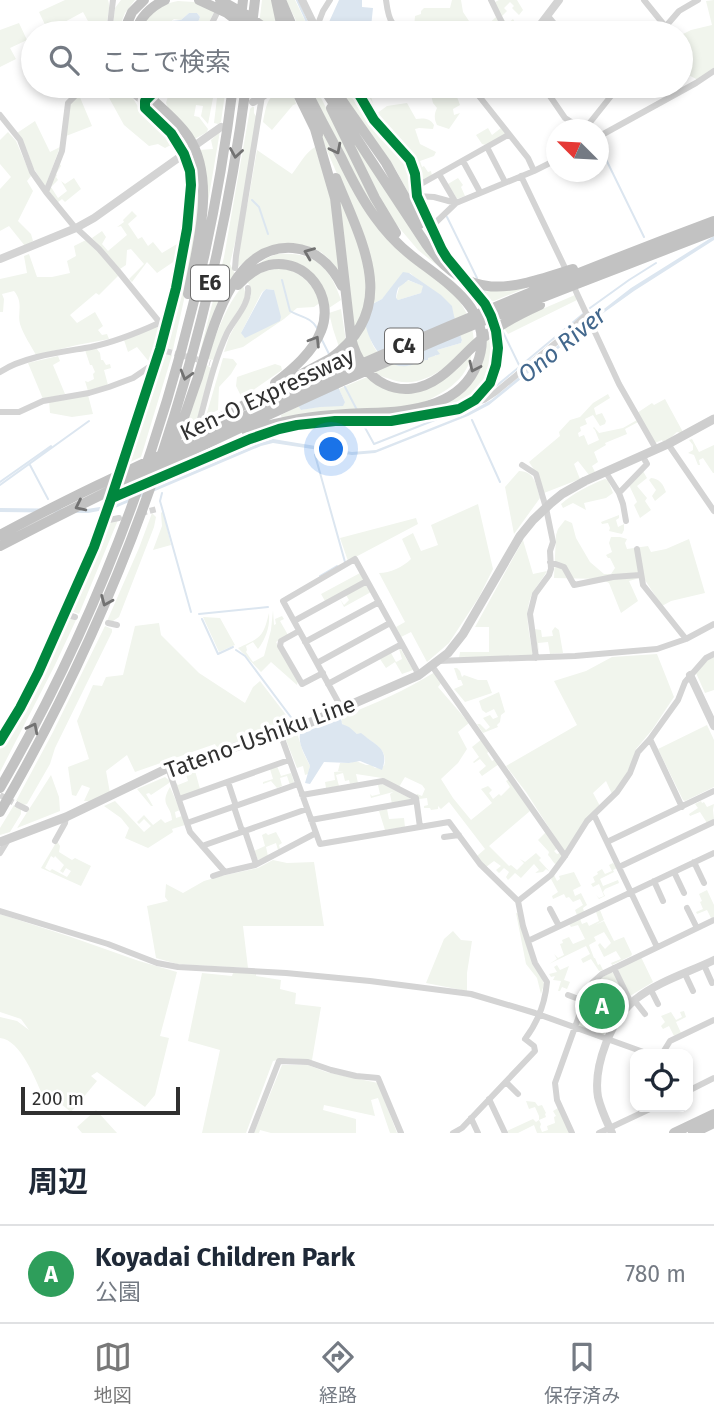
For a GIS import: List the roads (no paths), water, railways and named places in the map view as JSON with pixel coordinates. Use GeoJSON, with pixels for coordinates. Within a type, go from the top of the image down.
{"type":"FeatureCollection","features":[{"type":"Feature","properties":{"kind":"highway"},"geometry":{"type":"LineString","coordinates":[[129,21],[132,12],[144,0]]}},
{"type":"Feature","properties":{"kind":"highway"},"geometry":{"type":"LineString","coordinates":[[199,0],[220,9],[236,21]]}},
{"type":"Feature","properties":{"kind":"highway"},"geometry":{"type":"LineString","coordinates":[[221,0],[255,21]]}},
{"type":"Feature","properties":{"kind":"highway"},"geometry":{"type":"LineString","coordinates":[[234,21],[236,0]]}},
{"type":"Feature","properties":{"kind":"highway"},"geometry":{"type":"LineString","coordinates":[[240,21],[243,0]]}},
{"type":"Feature","properties":{"kind":"highway"},"geometry":{"type":"LineString","coordinates":[[253,21],[255,0]]}},
{"type":"Feature","properties":{"kind":"highway"},"geometry":{"type":"LineString","coordinates":[[278,0],[281,21]]}},
{"type":"Feature","properties":{"kind":"highway"},"geometry":{"type":"LineString","coordinates":[[278,0],[289,21]]}},
{"type":"Feature","properties":{"kind":"highway"},"geometry":{"type":"LineString","coordinates":[[141,21],[162,1]]}},
{"type":"Feature","properties":{"kind":"highway"},"geometry":{"type":"LineString","coordinates":[[151,98],[183,130],[193,144],[201,167],[202,209],[188,295],[188,321]]}},
{"type":"Feature","properties":{"kind":"highway","name":"E6"},"geometry":{"type":"LineString","coordinates":[[0,788],[71,650],[89,610],[123,516],[140,482],[172,383],[188,321],[210,228],[231,98]]}},
{"type":"Feature","properties":{"kind":"highway","name":"E6"},"geometry":{"type":"LineString","coordinates":[[162,469],[211,281],[233,173],[244,98]]}},
{"type":"Feature","properties":{"kind":"highway"},"geometry":{"type":"LineString","coordinates":[[0,812],[83,655],[147,508],[172,443],[330,359],[348,346],[368,313],[371,290],[368,265],[305,98]]}},
{"type":"Feature","properties":{"kind":"highway"},"geometry":{"type":"LineString","coordinates":[[162,469],[241,434],[275,424],[332,415],[404,411],[433,404],[457,391],[473,372],[480,356],[481,333],[474,313],[457,291],[398,244],[369,209],[307,98]]}},
{"type":"Feature","properties":{"kind":"highway"},"geometry":{"type":"LineString","coordinates":[[331,98],[370,189],[387,220],[400,238],[432,270]]}},
{"type":"Feature","properties":{"kind":"highway"},"geometry":{"type":"LineString","coordinates":[[332,98],[414,220],[435,256],[450,271],[468,281],[493,287],[517,286],[623,251],[655,248]]}},
{"type":"Feature","properties":{"kind":"highway"},"geometry":{"type":"LineString","coordinates":[[325,154],[335,198],[353,346],[362,366],[372,376],[383,384],[396,388],[416,388],[431,383],[483,338],[511,320],[540,305],[635,266],[655,248]]}},
{"type":"Feature","properties":{"kind":"highway","name":"Ken-O Expressway"},"geometry":{"type":"LineString","coordinates":[[0,547],[306,398],[714,222]]}},
{"type":"Feature","properties":{"kind":"highway","name":"Ken-O Expressway"},"geometry":{"type":"LineString","coordinates":[[655,248],[714,231]]}},
{"type":"Feature","properties":{"kind":"highway"},"geometry":{"type":"LineString","coordinates":[[162,469],[185,414],[210,337],[228,293],[245,268],[261,255],[279,248],[305,250],[323,259],[332,269],[339,280],[347,305]]}},
{"type":"Feature","properties":{"kind":"highway"},"geometry":{"type":"LineString","coordinates":[[210,337],[235,289],[250,274],[267,266],[285,265],[303,271],[317,285],[325,303],[324,322],[312,348],[251,402]]}},
{"type":"Feature","properties":{"kind":"highway","name":"Ken-O Expressway"},"geometry":{"type":"LineString","coordinates":[[0,535],[162,469]]}},
{"type":"Feature","properties":{"kind":"highway"},"geometry":{"type":"LineString","coordinates":[[674,1133],[714,1114]]}},
{"type":"Feature","properties":{"kind":"highway"},"geometry":{"type":"LineString","coordinates":[[693,1133],[714,1123]]}},
{"type":"Feature","properties":{"kind":"main road","name":"Tateno-Ushiku Line"},"geometry":{"type":"LineString","coordinates":[[5,840],[66,817],[168,768],[302,726],[419,675],[435,664],[463,634],[520,536],[546,508],[573,488],[605,471],[668,444],[714,419]]}},
{"type":"Feature","properties":{"kind":"street"},"geometry":{"type":"LineString","coordinates":[[110,21],[113,0]]}},
{"type":"Feature","properties":{"kind":"street"},"geometry":{"type":"LineString","coordinates":[[214,21],[221,0]]}},
{"type":"Feature","properties":{"kind":"street"},"geometry":{"type":"LineString","coordinates":[[302,0],[312,21]]}},
{"type":"Feature","properties":{"kind":"street"},"geometry":{"type":"LineString","coordinates":[[320,21],[330,0]]}},
{"type":"Feature","properties":{"kind":"street"},"geometry":{"type":"LineString","coordinates":[[386,0],[391,21]]}},
{"type":"Feature","properties":{"kind":"street"},"geometry":{"type":"LineString","coordinates":[[491,0],[501,21]]}},
{"type":"Feature","properties":{"kind":"street"},"geometry":{"type":"LineString","coordinates":[[543,21],[559,0]]}},
{"type":"Feature","properties":{"kind":"street"},"geometry":{"type":"LineString","coordinates":[[643,0],[661,21]]}},
{"type":"Feature","properties":{"kind":"street"},"geometry":{"type":"LineString","coordinates":[[670,21],[680,10],[698,0]]}},
{"type":"Feature","properties":{"kind":"street"},"geometry":{"type":"LineString","coordinates":[[547,15],[552,21]]}},
{"type":"Feature","properties":{"kind":"street"},"geometry":{"type":"LineString","coordinates":[[693,85],[714,71]]}},
{"type":"Feature","properties":{"kind":"street"},"geometry":{"type":"LineString","coordinates":[[46,192],[62,151],[68,103],[73,98]]}},
{"type":"Feature","properties":{"kind":"street"},"geometry":{"type":"LineString","coordinates":[[138,98],[145,102],[146,111],[191,149]]}},
{"type":"Feature","properties":{"kind":"street"},"geometry":{"type":"LineString","coordinates":[[253,102],[259,98]]}},
{"type":"Feature","properties":{"kind":"street"},"geometry":{"type":"LineString","coordinates":[[235,268],[262,98]]}},
{"type":"Feature","properties":{"kind":"street"},"geometry":{"type":"LineString","coordinates":[[361,98],[374,120],[410,160],[414,169],[417,196],[447,258],[485,304],[491,316],[496,331],[498,357],[493,375],[485,389],[469,404]]}},
{"type":"Feature","properties":{"kind":"street"},"geometry":{"type":"LineString","coordinates":[[480,98],[528,158],[534,171]]}},
{"type":"Feature","properties":{"kind":"street"},"geometry":{"type":"LineString","coordinates":[[551,98],[565,118],[584,130],[609,98]]}},
{"type":"Feature","properties":{"kind":"street"},"geometry":{"type":"LineString","coordinates":[[609,131],[669,98]]}},
{"type":"Feature","properties":{"kind":"street"},"geometry":{"type":"LineString","coordinates":[[0,116],[20,140],[32,172],[46,192],[76,228],[99,248],[165,329]]}},
{"type":"Feature","properties":{"kind":"street"},"geometry":{"type":"LineString","coordinates":[[0,259],[94,218],[221,127]]}},
{"type":"Feature","properties":{"kind":"street"},"geometry":{"type":"LineString","coordinates":[[416,185],[508,135]]}},
{"type":"Feature","properties":{"kind":"street"},"geometry":{"type":"LineString","coordinates":[[486,147],[505,182]]}},
{"type":"Feature","properties":{"kind":"street"},"geometry":{"type":"LineString","coordinates":[[0,741],[20,708],[80,581],[107,514],[155,363],[163,350],[165,329],[187,229],[191,149]]}},
{"type":"Feature","properties":{"kind":"street"},"geometry":{"type":"LineString","coordinates":[[463,161],[480,192]]}},
{"type":"Feature","properties":{"kind":"street"},"geometry":{"type":"LineString","coordinates":[[431,227],[456,203],[546,165]]}},
{"type":"Feature","properties":{"kind":"street"},"geometry":{"type":"LineString","coordinates":[[439,174],[456,203]]}},
{"type":"Feature","properties":{"kind":"street"},"geometry":{"type":"LineString","coordinates":[[521,176],[619,384],[656,449]]}},
{"type":"Feature","properties":{"kind":"street"},"geometry":{"type":"LineString","coordinates":[[417,196],[456,203]]}},
{"type":"Feature","properties":{"kind":"street"},"geometry":{"type":"LineString","coordinates":[[188,465],[213,364],[247,300],[247,288]]}},
{"type":"Feature","properties":{"kind":"street"},"geometry":{"type":"LineString","coordinates":[[162,469],[188,465],[265,433],[297,425],[335,421],[391,421],[459,408],[484,400],[588,315]]}},
{"type":"Feature","properties":{"kind":"street"},"geometry":{"type":"LineString","coordinates":[[0,372],[25,362],[135,334],[159,323]]}},
{"type":"Feature","properties":{"kind":"street"},"geometry":{"type":"LineString","coordinates":[[0,412],[19,412],[43,401],[109,387],[133,378],[155,363]]}},
{"type":"Feature","properties":{"kind":"street"},"geometry":{"type":"LineString","coordinates":[[668,444],[714,511]]}},
{"type":"Feature","properties":{"kind":"street"},"geometry":{"type":"LineString","coordinates":[[619,493],[647,464],[642,455]]}},
{"type":"Feature","properties":{"kind":"street"},"geometry":{"type":"LineString","coordinates":[[522,465],[536,474],[553,542],[550,551],[551,569],[535,594],[530,614],[536,658]]}},
{"type":"Feature","properties":{"kind":"street"},"geometry":{"type":"LineString","coordinates":[[605,471],[619,493],[626,521]]}},
{"type":"Feature","properties":{"kind":"street"},"geometry":{"type":"LineString","coordinates":[[111,500],[128,491]]}},
{"type":"Feature","properties":{"kind":"street"},"geometry":{"type":"LineString","coordinates":[[104,521],[123,516]]}},
{"type":"Feature","properties":{"kind":"street"},"geometry":{"type":"LineString","coordinates":[[637,550],[643,585],[686,639]]}},
{"type":"Feature","properties":{"kind":"street"},"geometry":{"type":"LineString","coordinates":[[342,709],[284,601],[355,559],[419,675]]}},
{"type":"Feature","properties":{"kind":"street"},"geometry":{"type":"LineString","coordinates":[[550,562],[564,567],[574,584],[640,575]]}},
{"type":"Feature","properties":{"kind":"street"},"geometry":{"type":"LineString","coordinates":[[294,621],[367,581]]}},
{"type":"Feature","properties":{"kind":"street"},"geometry":{"type":"LineString","coordinates":[[305,642],[379,602]]}},
{"type":"Feature","properties":{"kind":"street"},"geometry":{"type":"LineString","coordinates":[[64,614],[75,617]]}},
{"type":"Feature","properties":{"kind":"street"},"geometry":{"type":"LineString","coordinates":[[108,623],[117,625]]}},
{"type":"Feature","properties":{"kind":"street"},"geometry":{"type":"LineString","coordinates":[[317,663],[390,623]]}},
{"type":"Feature","properties":{"kind":"street"},"geometry":{"type":"LineString","coordinates":[[435,664],[657,649],[686,639],[714,624]]}},
{"type":"Feature","properties":{"kind":"street"},"geometry":{"type":"LineString","coordinates":[[299,631],[281,641],[280,646],[302,684],[323,673]]}},
{"type":"Feature","properties":{"kind":"street"},"geometry":{"type":"LineString","coordinates":[[328,684],[402,644]]}},
{"type":"Feature","properties":{"kind":"street"},"geometry":{"type":"LineString","coordinates":[[518,901],[551,875],[587,821],[617,792],[630,773],[638,752],[678,700],[684,682],[706,658],[714,654]]}},
{"type":"Feature","properties":{"kind":"street"},"geometry":{"type":"LineString","coordinates":[[435,664],[565,856]]}},
{"type":"Feature","properties":{"kind":"street"},"geometry":{"type":"LineString","coordinates":[[690,675],[714,726]]}},
{"type":"Feature","properties":{"kind":"street"},"geometry":{"type":"LineString","coordinates":[[280,733],[320,845],[449,821],[488,873],[518,901],[535,963],[547,982],[540,1014],[525,1039],[534,1046],[535,1051],[462,1128],[453,1133]]}},
{"type":"Feature","properties":{"kind":"street"},"geometry":{"type":"LineString","coordinates":[[650,739],[682,807]]}},
{"type":"Feature","properties":{"kind":"street"},"geometry":{"type":"LineString","coordinates":[[179,799],[289,760]]}},
{"type":"Feature","properties":{"kind":"street"},"geometry":{"type":"LineString","coordinates":[[168,768],[190,832],[225,872]]}},
{"type":"Feature","properties":{"kind":"street"},"geometry":{"type":"LineString","coordinates":[[302,795],[383,781],[415,798],[420,827]]}},
{"type":"Feature","properties":{"kind":"street"},"geometry":{"type":"LineString","coordinates":[[228,782],[241,828],[256,864]]}},
{"type":"Feature","properties":{"kind":"street"},"geometry":{"type":"LineString","coordinates":[[187,823],[298,784]]}},
{"type":"Feature","properties":{"kind":"street"},"geometry":{"type":"LineString","coordinates":[[607,842],[714,791]]}},
{"type":"Feature","properties":{"kind":"street"},"geometry":{"type":"LineString","coordinates":[[311,821],[416,801]]}},
{"type":"Feature","properties":{"kind":"street"},"geometry":{"type":"LineString","coordinates":[[18,805],[26,809]]}},
{"type":"Feature","properties":{"kind":"street"},"geometry":{"type":"LineString","coordinates":[[202,846],[307,808]]}},
{"type":"Feature","properties":{"kind":"street"},"geometry":{"type":"LineString","coordinates":[[594,815],[657,947]]}},
{"type":"Feature","properties":{"kind":"street"},"geometry":{"type":"LineString","coordinates":[[55,841],[66,817]]}},
{"type":"Feature","properties":{"kind":"street"},"geometry":{"type":"LineString","coordinates":[[619,867],[714,822]]}},
{"type":"Feature","properties":{"kind":"street"},"geometry":{"type":"LineString","coordinates":[[213,876],[256,864],[316,833]]}},
{"type":"Feature","properties":{"kind":"street"},"geometry":{"type":"LineString","coordinates":[[444,837],[459,835]]}},
{"type":"Feature","properties":{"kind":"street"},"geometry":{"type":"LineString","coordinates":[[0,853],[5,840]]}},
{"type":"Feature","properties":{"kind":"street"},"geometry":{"type":"LineString","coordinates":[[528,941],[714,853]]}},
{"type":"Feature","properties":{"kind":"street"},"geometry":{"type":"LineString","coordinates":[[694,862],[704,883]]}},
{"type":"Feature","properties":{"kind":"street"},"geometry":{"type":"LineString","coordinates":[[674,872],[684,892]]}},
{"type":"Feature","properties":{"kind":"street"},"geometry":{"type":"LineString","coordinates":[[654,881],[663,901]]}},
{"type":"Feature","properties":{"kind":"street"},"geometry":{"type":"LineString","coordinates":[[687,908],[697,928]]}},
{"type":"Feature","properties":{"kind":"street"},"geometry":{"type":"LineString","coordinates":[[550,909],[559,926]]}},
{"type":"Feature","properties":{"kind":"street"},"geometry":{"type":"LineString","coordinates":[[0,911],[108,944],[157,963],[178,967],[286,973],[471,994],[540,1014],[636,1049]]}},
{"type":"Feature","properties":{"kind":"street"},"geometry":{"type":"LineString","coordinates":[[572,1133],[557,1100],[556,1078],[593,982],[602,974],[714,920]]}},
{"type":"Feature","properties":{"kind":"street"},"geometry":{"type":"LineString","coordinates":[[611,1130],[601,1107],[597,1086],[599,1067],[618,1018],[633,1002],[651,990],[714,960]]}},
{"type":"Feature","properties":{"kind":"street"},"geometry":{"type":"LineString","coordinates":[[704,965],[712,983]]}},
{"type":"Feature","properties":{"kind":"street"},"geometry":{"type":"LineString","coordinates":[[614,968],[633,1002],[645,1014]]}},
{"type":"Feature","properties":{"kind":"street"},"geometry":{"type":"LineString","coordinates":[[685,974],[693,991]]}},
{"type":"Feature","properties":{"kind":"street"},"geometry":{"type":"LineString","coordinates":[[651,990],[658,1004]]}},
{"type":"Feature","properties":{"kind":"street"},"geometry":{"type":"LineString","coordinates":[[568,995],[584,1001]]}},
{"type":"Feature","properties":{"kind":"street"},"geometry":{"type":"LineString","coordinates":[[665,1049],[670,1041],[714,1020]]}},
{"type":"Feature","properties":{"kind":"street"},"geometry":{"type":"LineString","coordinates":[[251,1133],[279,1062],[309,1062],[356,1076],[378,1078],[401,1133]]}},
{"type":"Feature","properties":{"kind":"street"},"geometry":{"type":"LineString","coordinates":[[693,1088],[714,1078]]}},
{"type":"Feature","properties":{"kind":"street"},"geometry":{"type":"LineString","coordinates":[[506,1082],[518,1094]]}},
{"type":"Feature","properties":{"kind":"street"},"geometry":{"type":"LineString","coordinates":[[489,1099],[505,1133]]}},
{"type":"Feature","properties":{"kind":"street"},"geometry":{"type":"LineString","coordinates":[[599,1133],[611,1130],[645,1112]]}},
{"type":"Feature","properties":{"kind":"street"},"geometry":{"type":"LineString","coordinates":[[471,1118],[478,1133]]}},
{"type":"Feature","properties":{"kind":"water"},"geometry":{"type":"Polygon","coordinates":[[[339,0],[362,0],[362,7],[373,8],[372,21],[329,21],[339,0]]]}},
{"type":"Feature","properties":{"kind":"water"},"geometry":{"type":"Polygon","coordinates":[[[189,13],[197,13],[200,17],[198,21],[171,21],[181,20],[189,13]]]}},
{"type":"Feature","properties":{"kind":"water","name":"Ono River"},"geometry":{"type":"Polygon","coordinates":[[[714,236],[714,240],[595,319],[489,405],[375,453],[352,455],[273,443],[115,508],[88,513],[0,512],[0,508],[87,509],[113,505],[273,439],[352,452],[376,450],[464,415],[491,400],[631,288],[714,236]]]}},
{"type":"Feature","properties":{"kind":"water"},"geometry":{"type":"Polygon","coordinates":[[[403,272],[409,273],[452,306],[461,343],[437,350],[440,354],[407,366],[388,362],[374,347],[365,317],[365,308],[382,299],[403,272]],[[408,280],[398,288],[396,298],[398,300],[421,293],[423,286],[408,280]]]}},
{"type":"Feature","properties":{"kind":"water"},"geometry":{"type":"Polygon","coordinates":[[[266,289],[274,290],[280,321],[245,338],[241,333],[266,289]]]}},
{"type":"Feature","properties":{"kind":"water"},"geometry":{"type":"Polygon","coordinates":[[[330,369],[345,402],[343,406],[301,410],[289,392],[330,369]]]}},
{"type":"Feature","properties":{"kind":"water"},"geometry":{"type":"Polygon","coordinates":[[[341,718],[342,724],[357,734],[361,733],[380,748],[384,757],[382,770],[360,761],[324,762],[310,784],[305,783],[310,766],[301,746],[300,734],[341,718]]]}},
{"type":"Feature","properties":{"kind":"waterway"},"geometry":{"type":"LineString","coordinates":[[297,0],[307,21]]}},
{"type":"Feature","properties":{"kind":"waterway"},"geometry":{"type":"LineString","coordinates":[[354,98],[368,121],[396,151]]}},
{"type":"Feature","properties":{"kind":"waterway"},"geometry":{"type":"LineString","coordinates":[[403,157],[411,177],[412,199],[415,205]]}},
{"type":"Feature","properties":{"kind":"waterway"},"geometry":{"type":"LineString","coordinates":[[609,165],[644,237]]}},
{"type":"Feature","properties":{"kind":"waterway"},"geometry":{"type":"LineString","coordinates":[[252,200],[259,207],[268,234]]}},
{"type":"Feature","properties":{"kind":"waterway"},"geometry":{"type":"LineString","coordinates":[[447,217],[477,278]]}},
{"type":"Feature","properties":{"kind":"waterway"},"geometry":{"type":"LineString","coordinates":[[424,222],[440,251]]}},
{"type":"Feature","properties":{"kind":"waterway","name":"Ono River"},"geometry":{"type":"LineString","coordinates":[[590,308],[656,263]]}},
{"type":"Feature","properties":{"kind":"waterway"},"geometry":{"type":"LineString","coordinates":[[282,280],[290,311],[308,319],[317,328]]}},
{"type":"Feature","properties":{"kind":"waterway"},"geometry":{"type":"LineString","coordinates":[[477,288],[487,300]]}},
{"type":"Feature","properties":{"kind":"waterway"},"geometry":{"type":"LineString","coordinates":[[483,289],[489,303]]}},
{"type":"Feature","properties":{"kind":"waterway","name":"Ono River"},"geometry":{"type":"LineString","coordinates":[[483,397],[583,314]]}},
{"type":"Feature","properties":{"kind":"waterway","name":"Ono River"},"geometry":{"type":"LineString","coordinates":[[502,330],[520,367]]}},
{"type":"Feature","properties":{"kind":"waterway"},"geometry":{"type":"LineString","coordinates":[[322,340],[329,354]]}},
{"type":"Feature","properties":{"kind":"waterway"},"geometry":{"type":"LineString","coordinates":[[345,387],[357,410]]}},
{"type":"Feature","properties":{"kind":"waterway"},"geometry":{"type":"LineString","coordinates":[[363,424],[374,444],[455,412]]}},
{"type":"Feature","properties":{"kind":"waterway"},"geometry":{"type":"LineString","coordinates":[[472,420],[500,482]]}},
{"type":"Feature","properties":{"kind":"waterway"},"geometry":{"type":"LineString","coordinates":[[0,485],[89,421]]}},
{"type":"Feature","properties":{"kind":"waterway"},"geometry":{"type":"LineString","coordinates":[[0,482],[51,446]]}},
{"type":"Feature","properties":{"kind":"waterway"},"geometry":{"type":"LineString","coordinates":[[315,455],[345,562]]}},
{"type":"Feature","properties":{"kind":"waterway"},"geometry":{"type":"LineString","coordinates":[[30,465],[48,499]]}},
{"type":"Feature","properties":{"kind":"waterway"},"geometry":{"type":"LineString","coordinates":[[162,493],[160,501],[191,612]]}},
{"type":"Feature","properties":{"kind":"waterway"},"geometry":{"type":"LineString","coordinates":[[320,576],[337,566]]}},
{"type":"Feature","properties":{"kind":"waterway"},"geometry":{"type":"LineString","coordinates":[[199,614],[268,607]]}},
{"type":"Feature","properties":{"kind":"waterway"},"geometry":{"type":"LineString","coordinates":[[202,619],[218,654],[233,647]]}},
{"type":"Feature","properties":{"kind":"waterway"},"geometry":{"type":"LineString","coordinates":[[236,650],[245,656],[296,724]]}},
{"type":"Feature","properties":{"kind":"tunnel"},"geometry":{"type":"LineString","coordinates":[[166,351],[210,363]]}},
{"type":"Feature","properties":{"kind":"tunnel"},"geometry":{"type":"LineString","coordinates":[[152,481],[169,474]]}},
{"type":"Feature","properties":{"kind":"tunnel"},"geometry":{"type":"LineString","coordinates":[[141,513],[157,509]]}},
{"type":"Feature","properties":{"kind":"tunnel"},"geometry":{"type":"LineString","coordinates":[[0,795],[18,805]]}},
{"type":"Feature","properties":{"kind":"place","name":"Koyadai Children Park"},"geometry":{"type":"Point","coordinates":[602,1006]}}]}
